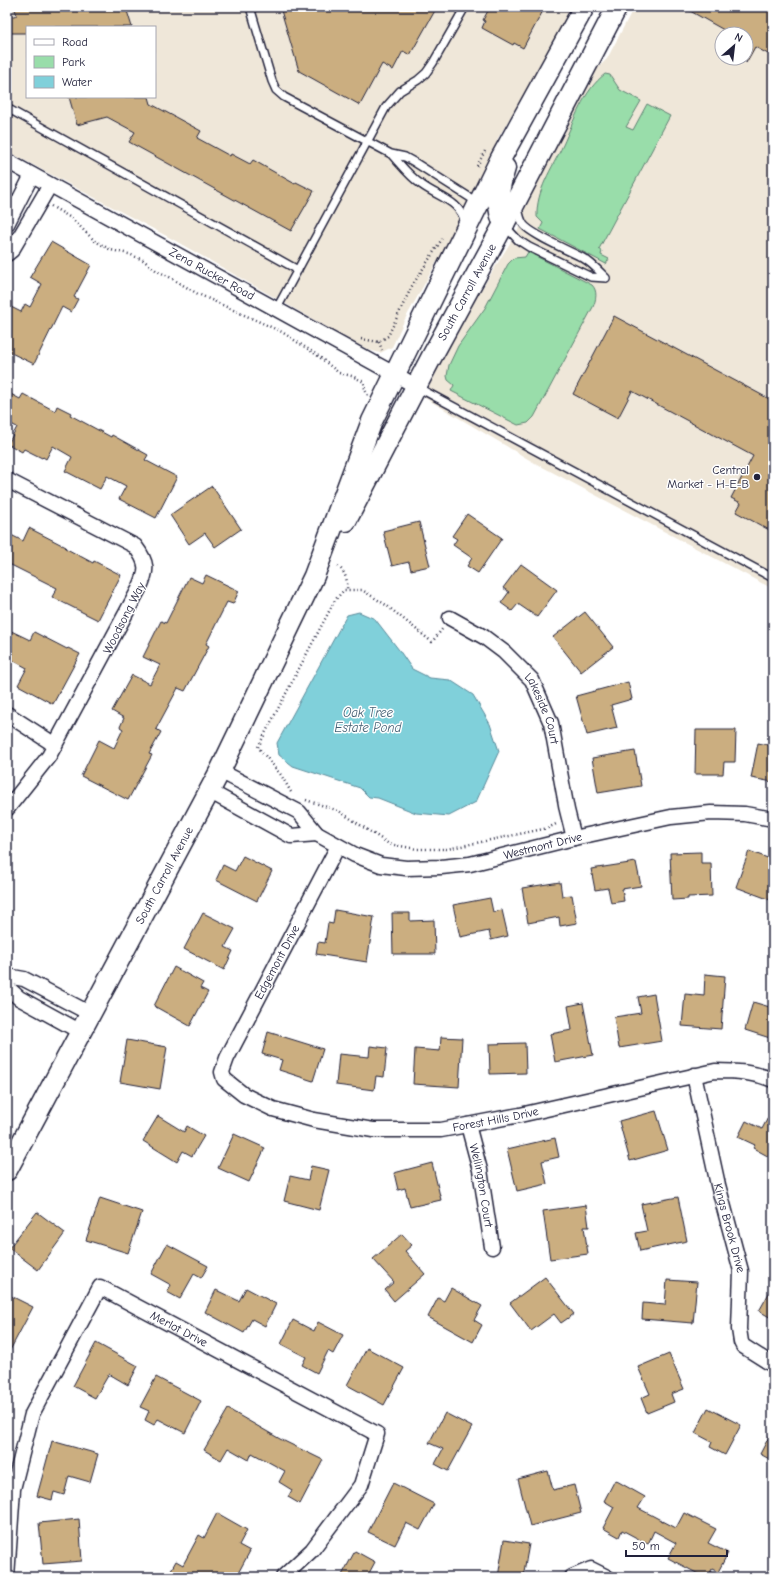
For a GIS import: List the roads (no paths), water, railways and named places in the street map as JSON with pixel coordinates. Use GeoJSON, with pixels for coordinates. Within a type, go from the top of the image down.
{"type":"FeatureCollection","features":[{"type":"Feature","properties":{"kind":"main road","name":"South Carroll Avenue"},"geometry":{"type":"LineString","coordinates":[[7,1170],[220,771],[314,576],[372,421],[514,134],[584,7]]}},
{"type":"Feature","properties":{"kind":"main road","name":"South Carroll Avenue"},"geometry":{"type":"LineString","coordinates":[[314,576],[339,535],[416,386],[468,292],[617,7]]}},
{"type":"Feature","properties":{"kind":"main road"},"geometry":{"type":"LineString","coordinates":[[504,224],[500,214],[498,198],[500,185],[514,134]]}},
{"type":"Feature","properties":{"kind":"main road"},"geometry":{"type":"LineString","coordinates":[[468,292],[489,238],[490,224],[479,203]]}},
{"type":"Feature","properties":{"kind":"street","name":"Zena Rucker Road"},"geometry":{"type":"LineString","coordinates":[[7,161],[416,386]]}},
{"type":"Feature","properties":{"kind":"street"},"geometry":{"type":"LineString","coordinates":[[7,224],[32,175]]}},
{"type":"Feature","properties":{"kind":"street"},"geometry":{"type":"LineString","coordinates":[[7,254],[12,250],[50,184]]}},
{"type":"Feature","properties":{"kind":"street","name":"Woodsong Way"},"geometry":{"type":"LineString","coordinates":[[7,480],[134,546],[142,555],[146,566],[145,576],[139,589],[55,745],[36,774],[7,808]]}},
{"type":"Feature","properties":{"kind":"street","name":"Lakeside Court"},"geometry":{"type":"LineString","coordinates":[[450,618],[484,637],[504,652],[532,680],[551,723],[574,838]]}},
{"type":"Feature","properties":{"kind":"street"},"geometry":{"type":"LineString","coordinates":[[7,714],[55,745]]}},
{"type":"Feature","properties":{"kind":"street","name":"Westmont Drive"},"geometry":{"type":"LineString","coordinates":[[220,771],[299,812],[317,834],[355,855],[381,865],[406,868],[442,867],[470,864],[574,838],[671,817],[711,813],[745,814],[773,819]]}},
{"type":"Feature","properties":{"kind":"street"},"geometry":{"type":"LineString","coordinates":[[209,791],[291,836],[317,834]]}},
{"type":"Feature","properties":{"kind":"street","name":"Edgemont Drive"},"geometry":{"type":"LineString","coordinates":[[224,1079],[222,1072],[227,1058],[338,846]]}},
{"type":"Feature","properties":{"kind":"street"},"geometry":{"type":"LineString","coordinates":[[7,976],[24,979],[90,1014]]}},
{"type":"Feature","properties":{"kind":"street"},"geometry":{"type":"LineString","coordinates":[[7,987],[19,998],[81,1032]]}},
{"type":"Feature","properties":{"kind":"street","name":"Forest Hills Drive"},"geometry":{"type":"LineString","coordinates":[[224,1079],[244,1095],[273,1109],[314,1120],[373,1130],[441,1130],[520,1115],[715,1071],[738,1071],[760,1075],[773,1080]]}},
{"type":"Feature","properties":{"kind":"street","name":"Kings Brook Drive"},"geometry":{"type":"LineString","coordinates":[[694,1075],[718,1185],[742,1271],[739,1329],[741,1342],[743,1346],[773,1365]]}},
{"type":"Feature","properties":{"kind":"street","name":"Wellington Court"},"geometry":{"type":"LineString","coordinates":[[468,1125],[480,1170],[492,1248]]}},
{"type":"Feature","properties":{"kind":"street","name":"Merlot Drive"},"geometry":{"type":"LineString","coordinates":[[7,1577],[13,1489],[32,1414],[100,1287],[377,1434],[361,1485],[312,1550],[283,1577]]}},
{"type":"Feature","properties":{"kind":"street"},"geometry":{"type":"LineString","coordinates":[[572,1577],[591,1569],[607,1577]]}},
{"type":"Feature","properties":{"kind":"lane"},"geometry":{"type":"LineString","coordinates":[[250,7],[276,90],[293,102],[368,142],[391,154],[405,157],[414,162],[479,203]]}},
{"type":"Feature","properties":{"kind":"lane"},"geometry":{"type":"LineString","coordinates":[[276,310],[386,107],[400,91],[418,80],[426,73],[433,64],[465,7]]}},
{"type":"Feature","properties":{"kind":"lane"},"geometry":{"type":"LineString","coordinates":[[7,108],[298,270]]}},
{"type":"Feature","properties":{"kind":"lane"},"geometry":{"type":"LineString","coordinates":[[391,154],[406,171],[422,185],[458,208],[464,216],[466,231]]}},
{"type":"Feature","properties":{"kind":"lane"},"geometry":{"type":"LineString","coordinates":[[504,224],[518,240],[529,247],[590,277],[606,278],[585,259],[533,232],[524,225],[519,215],[516,200]]}},
{"type":"Feature","properties":{"kind":"lane"},"geometry":{"type":"LineString","coordinates":[[416,386],[773,578]]}},
{"type":"Feature","properties":{"kind":"water","name":"Oak Tree Estate Pond"},"geometry":{"type":"Polygon","coordinates":[[[359,612],[375,619],[412,669],[430,678],[450,680],[473,695],[490,724],[499,751],[476,802],[449,816],[416,813],[378,798],[369,797],[360,788],[293,766],[279,755],[277,743],[347,615],[359,612]]]}},
{"type":"Feature","properties":{"kind":"place","name":"Central Market - H-E-B"},"geometry":{"type":"Point","coordinates":[757,477]}}]}
